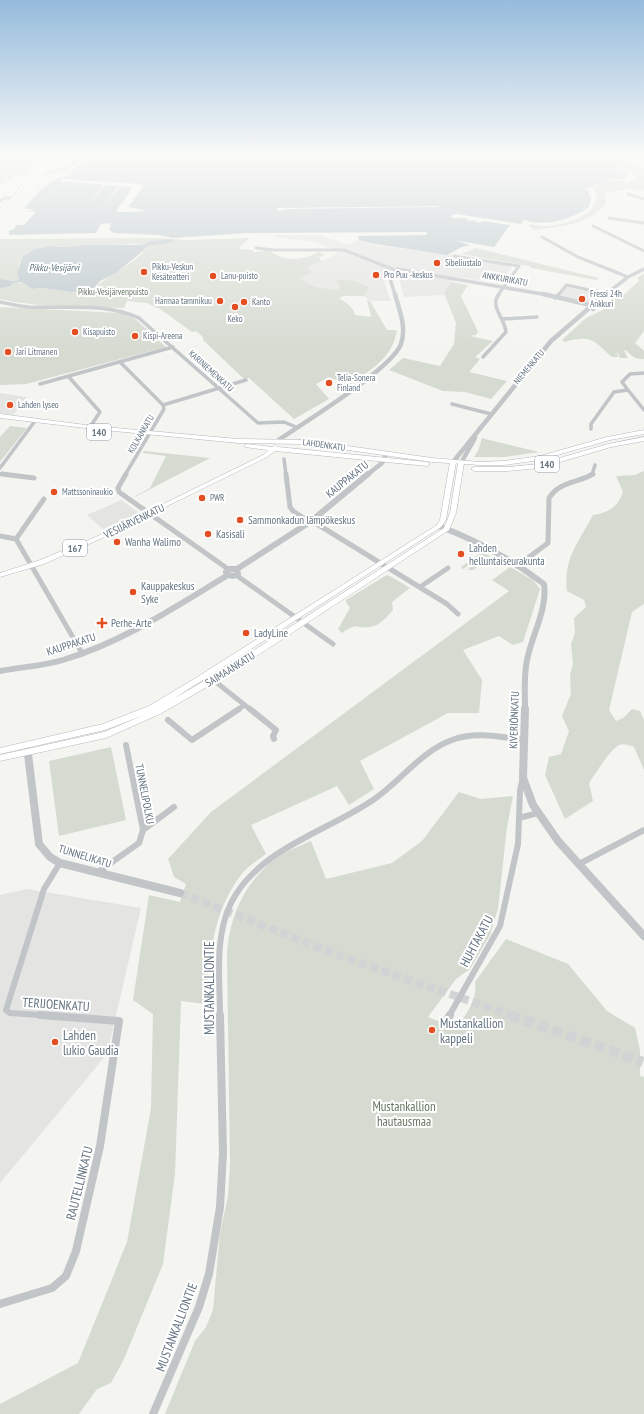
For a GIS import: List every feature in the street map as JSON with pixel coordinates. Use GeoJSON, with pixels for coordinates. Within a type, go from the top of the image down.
{"type":"FeatureCollection","features":[{"type":"Feature","properties":{"kind":"main road","name":"LAHDENKATU"},"geometry":{"type":"LineString","coordinates":[[0,416],[34,423],[265,448],[275,445],[333,447],[385,457]]}},
{"type":"Feature","properties":{"kind":"main road","name":"LAHDENKATU"},"geometry":{"type":"LineString","coordinates":[[0,421],[90,427],[150,435],[269,442],[286,449],[385,457],[507,470],[540,466],[610,445],[644,438]]}},
{"type":"Feature","properties":{"kind":"main road","name":"LAHDENKATU"},"geometry":{"type":"LineString","coordinates":[[461,465],[535,460],[551,457],[619,435],[644,432]]}},
{"type":"Feature","properties":{"kind":"main road","name":"VESIJÄRVENKATU"},"geometry":{"type":"LineString","coordinates":[[241,467],[265,448],[269,442]]}},
{"type":"Feature","properties":{"kind":"main road","name":"VESIJÄRVENKATU"},"geometry":{"type":"LineString","coordinates":[[0,575],[32,565],[100,537],[265,456],[275,445]]}},
{"type":"Feature","properties":{"kind":"main road"},"geometry":{"type":"LineString","coordinates":[[439,526],[445,511],[452,464]]}},
{"type":"Feature","properties":{"kind":"main road"},"geometry":{"type":"LineString","coordinates":[[447,528],[453,513],[461,465]]}},
{"type":"Feature","properties":{"kind":"main road","name":"SAIMAANKATU"},"geometry":{"type":"LineString","coordinates":[[0,758],[122,721],[152,708],[210,678],[439,526]]}},
{"type":"Feature","properties":{"kind":"main road","name":"SAIMAANKATU"},"geometry":{"type":"LineString","coordinates":[[298,620],[388,568],[447,528]]}},
{"type":"Feature","properties":{"kind":"main road","name":"SAIMAANKATU"},"geometry":{"type":"LineString","coordinates":[[0,751],[27,749]]}},
{"type":"Feature","properties":{"kind":"street"},"geometry":{"type":"LineString","coordinates":[[593,226],[644,251]]}},
{"type":"Feature","properties":{"kind":"street"},"geometry":{"type":"LineString","coordinates":[[542,237],[578,257],[628,277]]}},
{"type":"Feature","properties":{"kind":"street"},"geometry":{"type":"LineString","coordinates":[[256,248],[332,251],[344,250],[396,270]]}},
{"type":"Feature","properties":{"kind":"street"},"geometry":{"type":"LineString","coordinates":[[454,256],[519,266],[495,302],[506,332],[483,357]]}},
{"type":"Feature","properties":{"kind":"street","name":"NIEMENKATU"},"geometry":{"type":"LineString","coordinates":[[452,464],[551,340],[587,307],[600,299],[628,277],[644,269]]}},
{"type":"Feature","properties":{"kind":"street","name":"ANKKURIKATU"},"geometry":{"type":"LineString","coordinates":[[396,270],[556,297],[587,307]]}},
{"type":"Feature","properties":{"kind":"street","name":"VESIJÄRVENKATU"},"geometry":{"type":"LineString","coordinates":[[269,442],[313,415],[384,367],[402,344],[404,320],[390,278],[396,270]]}},
{"type":"Feature","properties":{"kind":"street"},"geometry":{"type":"LineString","coordinates":[[556,297],[567,285],[589,290]]}},
{"type":"Feature","properties":{"kind":"street","name":"NIEMENKATU"},"geometry":{"type":"LineString","coordinates":[[587,307],[594,309],[600,299]]}},
{"type":"Feature","properties":{"kind":"street","name":"KARINIEMENKATU"},"geometry":{"type":"LineString","coordinates":[[0,302],[29,307],[113,310],[131,313],[173,347],[218,389],[258,423],[284,422],[294,426]]}},
{"type":"Feature","properties":{"kind":"street"},"geometry":{"type":"LineString","coordinates":[[502,319],[537,317]]}},
{"type":"Feature","properties":{"kind":"street"},"geometry":{"type":"LineString","coordinates":[[40,384],[173,347]]}},
{"type":"Feature","properties":{"kind":"street","name":"KOLKANKATU"},"geometry":{"type":"LineString","coordinates":[[120,362],[163,405],[164,409],[118,488],[122,495],[148,514]]}},
{"type":"Feature","properties":{"kind":"street"},"geometry":{"type":"LineString","coordinates":[[644,373],[630,374],[622,382],[644,410]]}},
{"type":"Feature","properties":{"kind":"street"},"geometry":{"type":"LineString","coordinates":[[68,376],[100,412],[90,427]]}},
{"type":"Feature","properties":{"kind":"street"},"geometry":{"type":"LineString","coordinates":[[163,405],[246,380]]}},
{"type":"Feature","properties":{"kind":"street"},"geometry":{"type":"LineString","coordinates":[[591,429],[591,424],[614,392],[628,390]]}},
{"type":"Feature","properties":{"kind":"street"},"geometry":{"type":"LineString","coordinates":[[452,404],[491,414]]}},
{"type":"Feature","properties":{"kind":"street"},"geometry":{"type":"LineString","coordinates":[[0,468],[34,423]]}},
{"type":"Feature","properties":{"kind":"street","name":"VESIJÄRVENKATU"},"geometry":{"type":"LineString","coordinates":[[275,445],[294,426]]}},
{"type":"Feature","properties":{"kind":"street","name":"NIEMENKATU"},"geometry":{"type":"LineString","coordinates":[[461,465],[477,434],[477,431]]}},
{"type":"Feature","properties":{"kind":"street","name":"KAUPPAKATU"},"geometry":{"type":"LineString","coordinates":[[237,572],[311,521],[382,463],[385,457]]}},
{"type":"Feature","properties":{"kind":"street"},"geometry":{"type":"LineString","coordinates":[[284,459],[290,506],[293,511],[420,587],[458,614]]}},
{"type":"Feature","properties":{"kind":"street"},"geometry":{"type":"LineString","coordinates":[[517,566],[548,543],[549,498],[552,492],[558,488],[593,475],[595,465]]}},
{"type":"Feature","properties":{"kind":"street"},"geometry":{"type":"LineString","coordinates":[[0,474],[34,478]]}},
{"type":"Feature","properties":{"kind":"street"},"geometry":{"type":"LineString","coordinates":[[16,538],[44,499]]}},
{"type":"Feature","properties":{"kind":"street"},"geometry":{"type":"LineString","coordinates":[[148,514],[228,572],[237,572],[298,620],[334,644]]}},
{"type":"Feature","properties":{"kind":"street","name":"KIVERIÖNKATU"},"geometry":{"type":"LineString","coordinates":[[439,526],[447,528],[539,579],[545,589],[526,666],[523,778],[529,797],[538,813],[579,864],[644,936]]}},
{"type":"Feature","properties":{"kind":"street"},"geometry":{"type":"LineString","coordinates":[[0,536],[16,538]]}},
{"type":"Feature","properties":{"kind":"street"},"geometry":{"type":"LineString","coordinates":[[16,538],[82,653]]}},
{"type":"Feature","properties":{"kind":"street"},"geometry":{"type":"LineString","coordinates":[[420,587],[448,568]]}},
{"type":"Feature","properties":{"kind":"street","name":"KAUPPAKATU"},"geometry":{"type":"LineString","coordinates":[[0,671],[58,661],[82,653],[149,623],[228,572]]}},
{"type":"Feature","properties":{"kind":"street"},"geometry":{"type":"LineString","coordinates":[[210,678],[276,730],[273,736],[274,739]]}},
{"type":"Feature","properties":{"kind":"street"},"geometry":{"type":"LineString","coordinates":[[168,720],[192,740],[245,705]]}},
{"type":"Feature","properties":{"kind":"street","name":"MUSTANKALLIONTIE"},"geometry":{"type":"LineString","coordinates":[[153,1414],[199,1308],[208,1274],[220,1207],[223,1153],[219,953],[222,929],[230,906],[241,886],[258,868],[280,852],[348,816],[370,802],[445,744],[463,737],[475,736],[524,740]]}},
{"type":"Feature","properties":{"kind":"street","name":"TUNNELIPOLKU"},"geometry":{"type":"LineString","coordinates":[[98,872],[114,859],[139,843],[142,830],[126,745]]}},
{"type":"Feature","properties":{"kind":"street","name":"TUNNELIKATU"},"geometry":{"type":"LineString","coordinates":[[27,749],[39,844],[50,857],[60,863],[180,893]]}},
{"type":"Feature","properties":{"kind":"street","name":"HUHTAKATU"},"geometry":{"type":"LineString","coordinates":[[445,1024],[468,980],[479,965],[500,926],[518,844],[520,790],[523,778]]}},
{"type":"Feature","properties":{"kind":"street"},"geometry":{"type":"LineString","coordinates":[[142,830],[174,807]]}},
{"type":"Feature","properties":{"kind":"street"},"geometry":{"type":"LineString","coordinates":[[519,818],[538,813]]}},
{"type":"Feature","properties":{"kind":"street"},"geometry":{"type":"LineString","coordinates":[[579,864],[644,830]]}},
{"type":"Feature","properties":{"kind":"street","name":"TERIJOENKATU"},"geometry":{"type":"LineString","coordinates":[[60,863],[44,889],[6,1010],[10,1013],[119,1021]]}},
{"type":"Feature","properties":{"kind":"street","name":"RAUTELLINKATU"},"geometry":{"type":"LineString","coordinates":[[0,1304],[52,1288],[66,1276],[76,1251],[100,1146],[119,1021]]}},
{"type":"Feature","properties":{"kind":"shaded area"},"geometry":{"type":"Polygon","coordinates":[[[274,235],[319,235],[347,245],[359,240],[371,244],[514,264],[501,283],[457,277],[451,282],[444,295],[404,297],[399,277],[384,275],[385,285],[391,301],[370,301],[364,296],[369,287],[340,285],[339,289],[337,290],[314,287],[299,278],[308,271],[309,266],[335,255],[338,252],[336,250],[314,242],[273,237],[274,235]]]}},
{"type":"Feature","properties":{"kind":"shaded area"},"geometry":{"type":"Polygon","coordinates":[[[565,283],[601,293],[590,303],[556,296],[565,283]]]}},
{"type":"Feature","properties":{"kind":"shaded area","name":"Lahden lyseo"},"geometry":{"type":"Polygon","coordinates":[[[0,393],[27,397],[13,415],[0,413],[0,393]]]}},
{"type":"Feature","properties":{"kind":"shaded area"},"geometry":{"type":"Polygon","coordinates":[[[121,500],[139,513],[103,529],[87,515],[121,500]]]}},
{"type":"Feature","properties":{"kind":"shaded area","name":"Lahden lukio Gaudia"},"geometry":{"type":"Polygon","coordinates":[[[27,889],[141,908],[107,1054],[0,1183],[0,895],[27,889]]]}},
{"type":"Feature","properties":{"kind":"green space"},"geometry":{"type":"Polygon","coordinates":[[[568,222],[579,222],[553,228],[533,230],[529,225],[552,226],[568,222]]]}},
{"type":"Feature","properties":{"kind":"green space","name":"Pikku-Vesijärvenpuisto"},"geometry":{"type":"Polygon","coordinates":[[[156,238],[185,240],[250,238],[239,247],[240,249],[253,250],[253,252],[270,250],[280,257],[294,259],[307,257],[318,252],[325,254],[319,258],[322,261],[309,266],[308,271],[311,271],[311,273],[299,278],[315,287],[337,290],[340,285],[336,280],[353,281],[369,287],[364,296],[344,296],[339,298],[351,307],[355,315],[371,317],[367,300],[370,301],[387,330],[397,330],[395,340],[386,356],[349,385],[329,377],[316,384],[329,399],[294,419],[249,378],[244,379],[203,340],[203,337],[196,331],[192,332],[160,309],[147,303],[127,301],[124,308],[78,307],[46,306],[0,299],[0,239],[156,238]],[[136,244],[66,247],[57,246],[39,248],[25,255],[20,261],[18,270],[19,280],[12,281],[28,285],[31,289],[42,288],[71,292],[92,290],[136,259],[149,246],[136,244]]]}},
{"type":"Feature","properties":{"kind":"green space"},"geometry":{"type":"Polygon","coordinates":[[[476,248],[598,278],[596,280],[531,268],[530,266],[461,254],[476,248]]]}},
{"type":"Feature","properties":{"kind":"green space"},"geometry":{"type":"Polygon","coordinates":[[[644,274],[644,331],[635,343],[644,351],[644,359],[634,357],[626,350],[624,351],[628,358],[620,358],[616,350],[618,357],[612,357],[591,340],[580,339],[564,342],[562,340],[586,318],[603,310],[605,304],[618,292],[625,294],[639,281],[638,277],[644,274]]]}},
{"type":"Feature","properties":{"kind":"green space"},"geometry":{"type":"Polygon","coordinates":[[[451,282],[468,285],[461,296],[478,332],[476,335],[470,336],[493,341],[475,357],[480,359],[469,372],[507,381],[491,399],[465,392],[443,391],[389,370],[403,358],[440,366],[454,344],[456,323],[444,293],[451,282]]]}},
{"type":"Feature","properties":{"kind":"green space","name":"Kisapuisto"},"geometry":{"type":"Polygon","coordinates":[[[0,307],[121,313],[134,318],[166,347],[26,384],[0,385],[0,307]]]}},
{"type":"Feature","properties":{"kind":"green space"},"geometry":{"type":"Polygon","coordinates":[[[10,426],[27,428],[0,462],[0,437],[10,426]]]}},
{"type":"Feature","properties":{"kind":"green space"},"geometry":{"type":"Polygon","coordinates":[[[482,438],[539,452],[504,457],[474,457],[478,451],[482,438]]]}},
{"type":"Feature","properties":{"kind":"green space"},"geometry":{"type":"Polygon","coordinates":[[[144,451],[210,458],[134,497],[150,488],[166,456],[143,453],[144,451]]]}},
{"type":"Feature","properties":{"kind":"green space"},"geometry":{"type":"Polygon","coordinates":[[[644,471],[644,604],[632,612],[609,710],[616,721],[623,718],[632,709],[640,711],[644,720],[644,770],[634,747],[624,744],[619,745],[607,757],[589,783],[593,801],[565,819],[545,775],[549,757],[561,754],[569,731],[562,716],[571,694],[570,675],[573,664],[571,644],[575,633],[574,618],[586,607],[584,600],[567,591],[567,569],[573,551],[593,515],[608,511],[618,502],[621,497],[623,492],[616,476],[635,475],[644,471]]]}},
{"type":"Feature","properties":{"kind":"green space"},"geometry":{"type":"Polygon","coordinates":[[[482,552],[496,560],[490,558],[473,570],[467,570],[470,568],[468,566],[463,569],[461,567],[482,552]]]}},
{"type":"Feature","properties":{"kind":"green space"},"geometry":{"type":"Polygon","coordinates":[[[510,567],[533,580],[540,589],[523,642],[513,645],[499,636],[463,650],[482,680],[479,713],[448,713],[360,761],[374,789],[349,805],[337,786],[251,825],[266,854],[243,872],[231,890],[224,905],[214,936],[205,1004],[181,1001],[175,1174],[163,1264],[124,1359],[111,1383],[97,1389],[79,1414],[0,1414],[0,1404],[78,1363],[127,1242],[151,1108],[153,1014],[133,1000],[149,895],[180,902],[186,884],[174,877],[168,859],[211,812],[509,591],[492,580],[510,567]]]}},
{"type":"Feature","properties":{"kind":"green space"},"geometry":{"type":"Polygon","coordinates":[[[388,575],[410,588],[392,602],[393,610],[377,625],[370,627],[354,627],[342,633],[338,629],[350,608],[346,600],[388,575]]]}},
{"type":"Feature","properties":{"kind":"green space"},"geometry":{"type":"Polygon","coordinates":[[[111,747],[126,820],[59,836],[49,761],[111,747]]]}},
{"type":"Feature","properties":{"kind":"green space","name":"Mustankallion hautausmaa"},"geometry":{"type":"Polygon","coordinates":[[[459,792],[481,799],[513,796],[507,827],[498,909],[490,935],[470,969],[456,979],[428,1017],[455,1030],[467,1013],[473,1001],[475,995],[475,982],[506,939],[568,964],[607,1011],[635,1028],[640,1050],[640,1076],[644,1077],[644,1414],[165,1414],[195,1341],[206,1327],[213,1310],[220,1233],[228,1196],[230,1164],[227,957],[231,928],[240,901],[256,877],[266,866],[290,850],[311,841],[326,879],[392,863],[422,841],[459,792]]]}},
{"type":"Feature","properties":{"kind":"water"},"geometry":{"type":"Polygon","coordinates":[[[27,222],[492,222],[510,225],[494,247],[454,240],[470,245],[462,247],[447,255],[370,243],[359,240],[358,236],[427,235],[426,232],[248,233],[172,238],[159,235],[114,233],[109,230],[111,223],[101,224],[96,233],[9,235],[9,230],[13,230],[17,225],[24,225],[27,222]]]}},
{"type":"Feature","properties":{"kind":"water"},"geometry":{"type":"Polygon","coordinates":[[[508,222],[523,222],[521,224],[508,222]]]}},
{"type":"Feature","properties":{"kind":"water","name":"Pikku-Vesijärvi"},"geometry":{"type":"Polygon","coordinates":[[[172,239],[174,242],[149,246],[116,273],[100,281],[92,290],[71,292],[42,288],[31,289],[27,285],[20,282],[0,288],[0,279],[12,281],[19,280],[17,272],[23,256],[35,249],[49,246],[144,245],[150,241],[172,239]]]}},
{"type":"Feature","properties":{"kind":"pier"},"geometry":{"type":"Polygon","coordinates":[[[490,222],[512,223],[510,225],[490,222]]]}},
{"type":"Feature","properties":{"kind":"tunnel"},"geometry":{"type":"LineString","coordinates":[[180,893],[338,955],[513,1016]]}},
{"type":"Feature","properties":{"kind":"tunnel"},"geometry":{"type":"LineString","coordinates":[[510,1015],[643,1062]]}},
{"type":"Feature","properties":{"kind":"place","name":"Sibeliustalo"},"geometry":{"type":"Point","coordinates":[437,263]}},
{"type":"Feature","properties":{"kind":"place","name":"Pikku-Veskun Kesäteatteri"},"geometry":{"type":"Point","coordinates":[144,272]}},
{"type":"Feature","properties":{"kind":"place","name":"Pro Puu -keskus"},"geometry":{"type":"Point","coordinates":[376,275]}},
{"type":"Feature","properties":{"kind":"place","name":"Lanu-puisto"},"geometry":{"type":"Point","coordinates":[213,276]}},
{"type":"Feature","properties":{"kind":"place","name":"Fressi 24h Ankkuri"},"geometry":{"type":"Point","coordinates":[582,299]}},
{"type":"Feature","properties":{"kind":"place","name":"Harmaa tammikuu"},"geometry":{"type":"Point","coordinates":[220,301]}},
{"type":"Feature","properties":{"kind":"place","name":"Kanto"},"geometry":{"type":"Point","coordinates":[244,302]}},
{"type":"Feature","properties":{"kind":"place","name":"Keko"},"geometry":{"type":"Point","coordinates":[235,307]}},
{"type":"Feature","properties":{"kind":"place","name":"Kisapuisto"},"geometry":{"type":"Point","coordinates":[75,332]}},
{"type":"Feature","properties":{"kind":"place","name":"Kispi-Areena"},"geometry":{"type":"Point","coordinates":[135,336]}},
{"type":"Feature","properties":{"kind":"place","name":"Jari Litmanen"},"geometry":{"type":"Point","coordinates":[8,352]}},
{"type":"Feature","properties":{"kind":"place","name":"Telia-Sonera Finland"},"geometry":{"type":"Point","coordinates":[329,383]}},
{"type":"Feature","properties":{"kind":"place","name":"Lahden lyseo"},"geometry":{"type":"Point","coordinates":[10,405]}},
{"type":"Feature","properties":{"kind":"place","name":"Mattssoninaukio"},"geometry":{"type":"Point","coordinates":[54,492]}},
{"type":"Feature","properties":{"kind":"place","name":"PWR"},"geometry":{"type":"Point","coordinates":[202,498]}},
{"type":"Feature","properties":{"kind":"place","name":"Sammonkadun lämpökeskus"},"geometry":{"type":"Point","coordinates":[240,520]}},
{"type":"Feature","properties":{"kind":"place","name":"Kasisali"},"geometry":{"type":"Point","coordinates":[208,534]}},
{"type":"Feature","properties":{"kind":"place","name":"Wanha Walimo"},"geometry":{"type":"Point","coordinates":[117,542]}},
{"type":"Feature","properties":{"kind":"place","name":"Lahden helluntaiseurakunta"},"geometry":{"type":"Point","coordinates":[461,554]}},
{"type":"Feature","properties":{"kind":"place","name":"Kauppakeskus Syke"},"geometry":{"type":"Point","coordinates":[133,592]}},
{"type":"Feature","properties":{"kind":"place","name":"Perhe-Arte"},"geometry":{"type":"Point","coordinates":[102,623]}},
{"type":"Feature","properties":{"kind":"place","name":"LadyLine"},"geometry":{"type":"Point","coordinates":[246,633]}},
{"type":"Feature","properties":{"kind":"place","name":"Mustankallion kappeli"},"geometry":{"type":"Point","coordinates":[432,1030]}},
{"type":"Feature","properties":{"kind":"place","name":"Lahden lukio Gaudia"},"geometry":{"type":"Point","coordinates":[55,1042]}}]}
